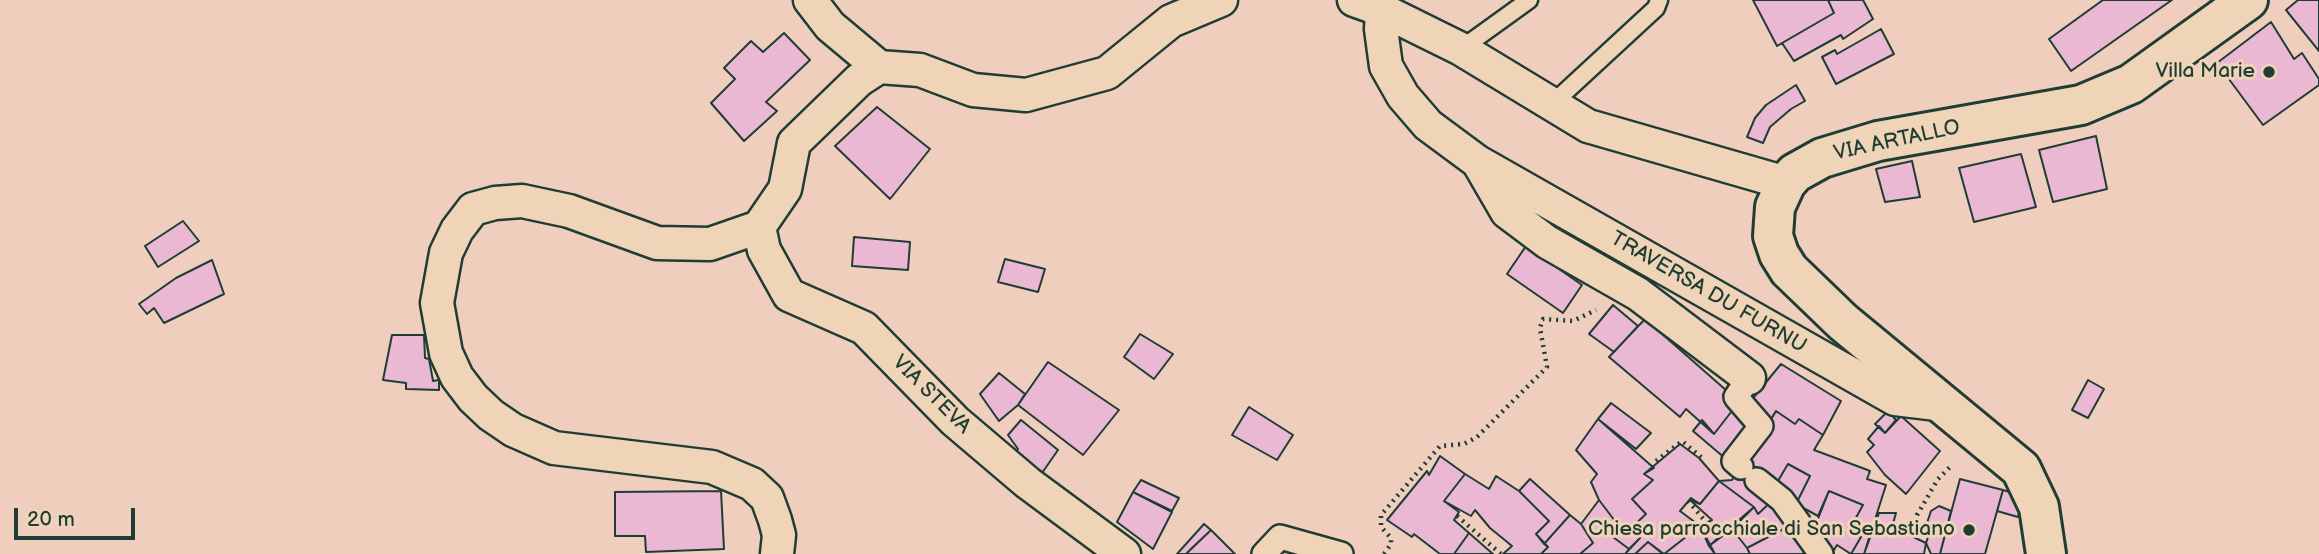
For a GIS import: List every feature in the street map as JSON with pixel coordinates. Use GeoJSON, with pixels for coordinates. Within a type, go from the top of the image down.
{"type":"FeatureCollection","features":[{"type":"Feature","properties":{"kind":"street"},"geometry":{"type":"LineString","coordinates":[[810,0],[830,26],[879,67],[920,71],[973,90],[1026,95],[1107,73],[1171,21],[1221,0]]}},
{"type":"Feature","properties":{"kind":"street","name":"VIA ARTALLO"},"geometry":{"type":"LineString","coordinates":[[1786,183],[1805,165],[1878,141],[2081,105],[2130,84],[2248,0]]}},
{"type":"Feature","properties":{"kind":"street"},"geometry":{"type":"LineString","coordinates":[[1368,5],[1461,49],[1588,126],[1631,141],[1786,183],[1775,207],[1773,229],[1779,254],[1789,270],[1843,322],[2021,469],[2032,487],[2044,526],[2046,554]]}},
{"type":"Feature","properties":{"kind":"street","name":"TRAVERSA DU FURNU"},"geometry":{"type":"LineString","coordinates":[[1368,5],[1381,29],[1385,66],[1403,96],[1428,125],[1478,162],[1895,399],[1945,405]]}},
{"type":"Feature","properties":{"kind":"street"},"geometry":{"type":"LineString","coordinates":[[777,554],[779,535],[775,520],[767,498],[752,484],[712,467],[554,448],[513,430],[491,415],[457,377],[446,353],[437,303],[446,253],[457,230],[473,209],[495,203],[522,201],[569,211],[657,243],[710,244],[759,227],[785,189],[794,143],[859,80],[879,67]]}},
{"type":"Feature","properties":{"kind":"street","name":"TRAVERSA DU FURNU"},"geometry":{"type":"LineString","coordinates":[[1478,162],[1507,212],[1547,242],[1638,294],[1749,378],[1737,397],[1761,426],[1744,469]]}},
{"type":"Feature","properties":{"kind":"street","name":"VIA STEVA"},"geometry":{"type":"LineString","coordinates":[[759,227],[764,250],[789,295],[864,328],[955,421],[1028,483],[1125,554]]}},
{"type":"Feature","properties":{"kind":"street"},"geometry":{"type":"LineString","coordinates":[[1744,469],[1782,500],[1821,554]]}},
{"type":"Feature","properties":{"kind":"street"},"geometry":{"type":"LineString","coordinates":[[1264,554],[1280,537],[1342,554]]}},
{"type":"Feature","properties":{"kind":"lane"},"geometry":{"type":"LineString","coordinates":[[1461,49],[1529,0]]}},
{"type":"Feature","properties":{"kind":"lane"},"geometry":{"type":"LineString","coordinates":[[1552,104],[1656,8],[1659,0]]}},
{"type":"Feature","properties":{"kind":"path"},"geometry":{"type":"LineString","coordinates":[[1384,554],[1391,544],[1388,532],[1381,527],[1381,514],[1440,446],[1464,444],[1477,437],[1547,367],[1540,328],[1543,319],[1573,321],[1592,313],[1621,284]]}},
{"type":"Feature","properties":{"kind":"path"},"geometry":{"type":"LineString","coordinates":[[1910,535],[1917,515],[1938,479],[1982,435]]}},
{"type":"Feature","properties":{"kind":"path"},"geometry":{"type":"LineString","coordinates":[[1656,461],[1682,441],[1720,472],[1744,469]]}},
{"type":"Feature","properties":{"kind":"path"},"geometry":{"type":"LineString","coordinates":[[1403,491],[1409,494]]}},
{"type":"Feature","properties":{"kind":"path"},"geometry":{"type":"LineString","coordinates":[[1688,501],[1706,522]]}},
{"type":"Feature","properties":{"kind":"path"},"geometry":{"type":"LineString","coordinates":[[1457,516],[1501,554]]}},
{"type":"Feature","properties":{"kind":"building"},"geometry":{"type":"Polygon","coordinates":[[[1753,0],[1828,0],[1834,13],[1777,46],[1753,0]]]}},
{"type":"Feature","properties":{"kind":"building"},"geometry":{"type":"Polygon","coordinates":[[[1828,0],[1863,0],[1873,19],[1843,39],[1841,35],[1794,61],[1782,43],[1834,13],[1828,0]]]}},
{"type":"Feature","properties":{"kind":"building"},"geometry":{"type":"Polygon","coordinates":[[[2103,0],[2172,0],[2071,71],[2049,39],[2103,0]]]}},
{"type":"Feature","properties":{"kind":"building"},"geometry":{"type":"Polygon","coordinates":[[[2298,0],[2319,0],[2319,51],[2286,10],[2298,0]]]}},
{"type":"Feature","properties":{"kind":"building","name":"Villa Marie"},"geometry":{"type":"Polygon","coordinates":[[[2271,22],[2294,59],[2302,53],[2319,79],[2319,85],[2263,125],[2217,63],[2271,22]]]}},
{"type":"Feature","properties":{"kind":"building"},"geometry":{"type":"Polygon","coordinates":[[[1881,29],[1894,54],[1836,84],[1822,57],[1835,50],[1837,54],[1881,29]]]}},
{"type":"Feature","properties":{"kind":"building"},"geometry":{"type":"Polygon","coordinates":[[[784,33],[810,60],[766,102],[777,111],[744,141],[711,103],[735,79],[724,68],[751,41],[763,52],[784,33]]]}},
{"type":"Feature","properties":{"kind":"building"},"geometry":{"type":"Polygon","coordinates":[[[1796,85],[1805,101],[1770,127],[1763,143],[1747,137],[1755,118],[1766,105],[1796,85]]]}},
{"type":"Feature","properties":{"kind":"building"},"geometry":{"type":"Polygon","coordinates":[[[877,107],[930,149],[890,199],[835,146],[877,107]]]}},
{"type":"Feature","properties":{"kind":"building"},"geometry":{"type":"Polygon","coordinates":[[[2096,136],[2107,189],[2053,202],[2039,150],[2096,136]]]}},
{"type":"Feature","properties":{"kind":"building"},"geometry":{"type":"Polygon","coordinates":[[[2021,154],[2036,207],[1974,222],[1959,168],[2021,154]]]}},
{"type":"Feature","properties":{"kind":"building"},"geometry":{"type":"Polygon","coordinates":[[[1912,161],[1920,197],[1885,202],[1876,169],[1912,161]]]}},
{"type":"Feature","properties":{"kind":"building"},"geometry":{"type":"Polygon","coordinates":[[[183,221],[199,241],[158,267],[145,246],[183,221]]]}},
{"type":"Feature","properties":{"kind":"building"},"geometry":{"type":"Polygon","coordinates":[[[854,237],[910,242],[908,270],[852,266],[854,237]]]}},
{"type":"Feature","properties":{"kind":"building"},"geometry":{"type":"Polygon","coordinates":[[[1526,246],[1582,285],[1563,313],[1507,274],[1526,246]]]}},
{"type":"Feature","properties":{"kind":"building"},"geometry":{"type":"Polygon","coordinates":[[[1005,259],[1045,269],[1038,292],[998,282],[1005,259]]]}},
{"type":"Feature","properties":{"kind":"building"},"geometry":{"type":"Polygon","coordinates":[[[212,260],[224,294],[164,323],[154,308],[147,314],[139,304],[176,278],[212,260]]]}},
{"type":"Feature","properties":{"kind":"building"},"geometry":{"type":"Polygon","coordinates":[[[1613,305],[1638,326],[1614,352],[1589,334],[1613,305]]]}},
{"type":"Feature","properties":{"kind":"building"},"geometry":{"type":"Polygon","coordinates":[[[1645,319],[1727,391],[1723,395],[1735,407],[1714,434],[1686,409],[1680,417],[1609,357],[1645,319]]]}},
{"type":"Feature","properties":{"kind":"building"},"geometry":{"type":"Polygon","coordinates":[[[1140,334],[1173,354],[1154,379],[1124,357],[1140,334]]]}},
{"type":"Feature","properties":{"kind":"building"},"geometry":{"type":"Polygon","coordinates":[[[392,335],[424,335],[425,358],[429,359],[433,381],[439,380],[439,390],[406,389],[406,383],[383,380],[392,335]]]}},
{"type":"Feature","properties":{"kind":"building"},"geometry":{"type":"Polygon","coordinates":[[[1048,362],[1119,410],[1083,455],[1018,405],[1048,362]]]}},
{"type":"Feature","properties":{"kind":"building"},"geometry":{"type":"Polygon","coordinates":[[[1781,364],[1841,401],[1823,435],[1799,419],[1795,424],[1776,411],[1769,423],[1749,403],[1781,364]]]}},
{"type":"Feature","properties":{"kind":"building"},"geometry":{"type":"Polygon","coordinates":[[[999,373],[1025,394],[1018,405],[999,421],[980,394],[999,373]]]}},
{"type":"Feature","properties":{"kind":"building"},"geometry":{"type":"Polygon","coordinates":[[[2088,380],[2104,389],[2088,418],[2072,410],[2088,380]]]}},
{"type":"Feature","properties":{"kind":"building"},"geometry":{"type":"Polygon","coordinates":[[[1611,403],[1651,433],[1636,449],[1598,419],[1611,403]]]}},
{"type":"Feature","properties":{"kind":"building"},"geometry":{"type":"Polygon","coordinates":[[[1249,407],[1293,435],[1277,460],[1232,435],[1249,407]]]}},
{"type":"Feature","properties":{"kind":"building"},"geometry":{"type":"Polygon","coordinates":[[[1735,407],[1756,424],[1726,459],[1693,431],[1702,420],[1714,434],[1735,407]]]}},
{"type":"Feature","properties":{"kind":"building"},"geometry":{"type":"Polygon","coordinates":[[[1776,411],[1795,424],[1799,419],[1823,435],[1814,450],[1870,471],[1867,479],[1886,485],[1864,554],[1851,554],[1861,537],[1848,532],[1863,505],[1829,491],[1818,516],[1796,504],[1810,476],[1788,464],[1775,486],[1774,499],[1758,514],[1754,507],[1719,481],[1732,480],[1776,411]]]}},
{"type":"Feature","properties":{"kind":"building"},"geometry":{"type":"Polygon","coordinates":[[[1888,411],[1896,420],[1885,433],[1875,424],[1888,411]]]}},
{"type":"Feature","properties":{"kind":"building"},"geometry":{"type":"Polygon","coordinates":[[[1901,416],[1940,451],[1906,494],[1885,475],[1867,452],[1874,445],[1868,439],[1879,426],[1885,433],[1901,416]]]}},
{"type":"Feature","properties":{"kind":"building"},"geometry":{"type":"Polygon","coordinates":[[[1598,419],[1654,468],[1644,474],[1653,480],[1632,499],[1646,514],[1629,530],[1640,538],[1629,549],[1609,534],[1618,525],[1599,500],[1591,482],[1597,474],[1576,450],[1598,419]]]}},
{"type":"Feature","properties":{"kind":"building"},"geometry":{"type":"Polygon","coordinates":[[[1021,420],[1058,450],[1042,473],[1016,452],[1018,449],[1008,435],[1021,420]]]}},
{"type":"Feature","properties":{"kind":"building"},"geometry":{"type":"Polygon","coordinates":[[[1680,444],[1699,458],[1719,481],[1700,504],[1691,498],[1680,511],[1700,526],[1664,554],[1648,542],[1635,554],[1625,554],[1640,538],[1629,530],[1646,514],[1632,499],[1653,480],[1644,474],[1680,444]]]}},
{"type":"Feature","properties":{"kind":"building"},"geometry":{"type":"Polygon","coordinates":[[[1440,456],[1465,474],[1444,501],[1459,512],[1454,520],[1469,533],[1454,554],[1440,554],[1414,534],[1412,537],[1387,520],[1427,471],[1429,475],[1440,456]]]}},
{"type":"Feature","properties":{"kind":"building"},"geometry":{"type":"Polygon","coordinates":[[[1788,464],[1810,476],[1796,504],[1775,486],[1788,464]]]}},
{"type":"Feature","properties":{"kind":"building"},"geometry":{"type":"Polygon","coordinates":[[[1465,474],[1489,489],[1496,476],[1519,491],[1549,521],[1536,534],[1548,547],[1541,554],[1503,554],[1512,546],[1490,528],[1475,510],[1471,516],[1444,501],[1465,474]]]}},
{"type":"Feature","properties":{"kind":"building"},"geometry":{"type":"Polygon","coordinates":[[[1530,479],[1570,515],[1544,544],[1536,534],[1549,521],[1519,491],[1530,479]]]}},
{"type":"Feature","properties":{"kind":"building","name":"Chiesa parrocchiale di San Sebastiano"},"geometry":{"type":"Polygon","coordinates":[[[1960,479],[2003,490],[1985,554],[1940,554],[1960,479]]]}},
{"type":"Feature","properties":{"kind":"building"},"geometry":{"type":"Polygon","coordinates":[[[1141,480],[1179,498],[1172,511],[1133,492],[1141,480]]]}},
{"type":"Feature","properties":{"kind":"building"},"geometry":{"type":"Polygon","coordinates":[[[1719,481],[1754,507],[1709,546],[1700,526],[1712,520],[1690,500],[1700,504],[1719,481]]]}},
{"type":"Feature","properties":{"kind":"building"},"geometry":{"type":"Polygon","coordinates":[[[2003,490],[2023,496],[2018,517],[1997,511],[2003,490]]]}},
{"type":"Feature","properties":{"kind":"building"},"geometry":{"type":"Polygon","coordinates":[[[721,491],[724,549],[646,552],[645,536],[615,536],[615,492],[721,491]]]}},
{"type":"Feature","properties":{"kind":"building"},"geometry":{"type":"Polygon","coordinates":[[[1829,491],[1863,505],[1848,532],[1861,537],[1851,554],[1837,545],[1834,550],[1817,542],[1814,529],[1829,491]]]}},
{"type":"Feature","properties":{"kind":"building"},"geometry":{"type":"Polygon","coordinates":[[[1133,492],[1172,512],[1153,549],[1117,522],[1133,492]]]}},
{"type":"Feature","properties":{"kind":"building"},"geometry":{"type":"Polygon","coordinates":[[[1774,499],[1795,523],[1747,548],[1732,529],[1754,507],[1758,514],[1774,499]]]}},
{"type":"Feature","properties":{"kind":"building"},"geometry":{"type":"Polygon","coordinates":[[[1599,500],[1618,525],[1609,534],[1629,549],[1625,554],[1580,554],[1593,543],[1581,524],[1599,500]]]}},
{"type":"Feature","properties":{"kind":"building"},"geometry":{"type":"Polygon","coordinates":[[[1939,506],[1951,511],[1940,554],[1931,554],[1926,543],[1930,531],[1927,523],[1931,511],[1939,506]]]}},
{"type":"Feature","properties":{"kind":"building"},"geometry":{"type":"Polygon","coordinates":[[[1879,513],[1896,513],[1892,527],[1926,543],[1924,554],[1864,554],[1879,513]]]}},
{"type":"Feature","properties":{"kind":"building"},"geometry":{"type":"Polygon","coordinates":[[[1570,515],[1581,524],[1593,543],[1580,554],[1541,554],[1548,547],[1544,544],[1570,515]]]}},
{"type":"Feature","properties":{"kind":"building"},"geometry":{"type":"Polygon","coordinates":[[[1795,523],[1804,554],[1750,554],[1747,548],[1795,523]]]}},
{"type":"Feature","properties":{"kind":"building"},"geometry":{"type":"Polygon","coordinates":[[[1204,524],[1211,530],[1186,554],[1177,554],[1204,524]]]}},
{"type":"Feature","properties":{"kind":"building"},"geometry":{"type":"Polygon","coordinates":[[[1700,526],[1715,554],[1664,554],[1677,544],[1700,526]]]}},
{"type":"Feature","properties":{"kind":"building"},"geometry":{"type":"Polygon","coordinates":[[[1732,529],[1750,554],[1715,554],[1709,546],[1732,529]]]}},
{"type":"Feature","properties":{"kind":"building"},"geometry":{"type":"Polygon","coordinates":[[[1211,530],[1235,554],[1186,554],[1192,548],[1211,530]]]}},
{"type":"Feature","properties":{"kind":"building"},"geometry":{"type":"Polygon","coordinates":[[[1469,533],[1493,554],[1454,554],[1469,533]]]}},
{"type":"Feature","properties":{"kind":"building"},"geometry":{"type":"Polygon","coordinates":[[[1648,542],[1663,554],[1635,554],[1648,542]]]}},
{"type":"Feature","properties":{"kind":"place","name":"Villa Marie"},"geometry":{"type":"Point","coordinates":[2269,72]}},
{"type":"Feature","properties":{"kind":"place","name":"Chiesa parrocchiale di San Sebastiano"},"geometry":{"type":"Point","coordinates":[1969,530]}}]}
